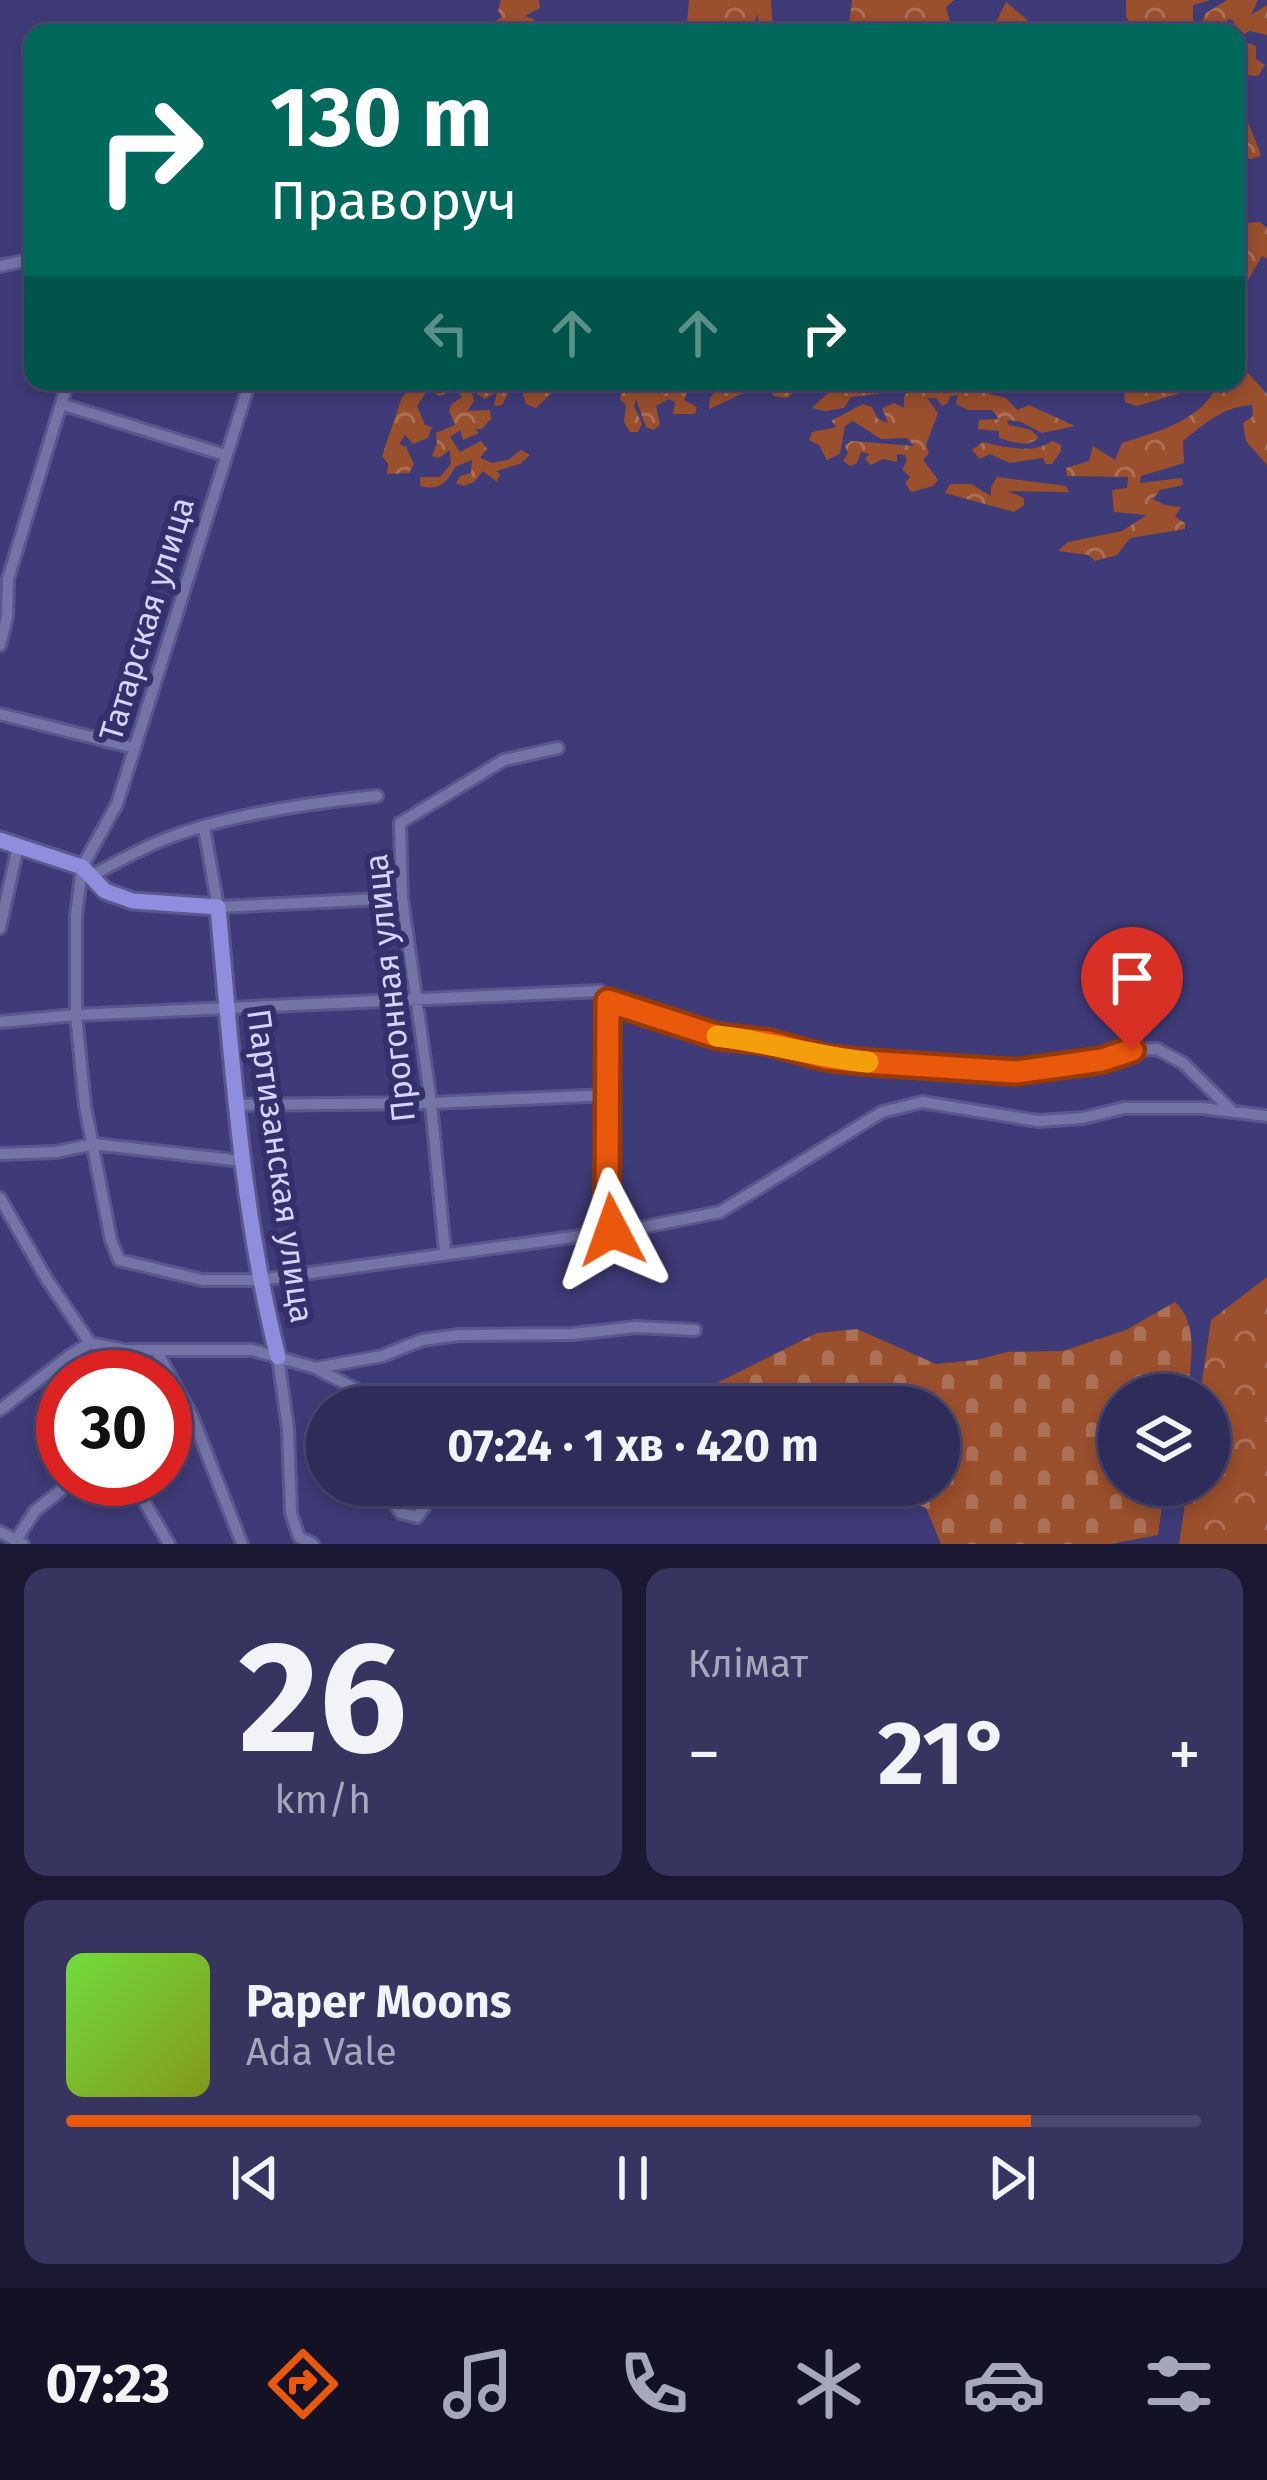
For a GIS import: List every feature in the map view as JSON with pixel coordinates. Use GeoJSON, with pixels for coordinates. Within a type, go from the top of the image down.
{"type":"FeatureCollection","features":[{"type":"Feature","properties":{"kind":"street"},"geometry":{"type":"LineString","coordinates":[[0,645],[8,579],[65,390]]}},
{"type":"Feature","properties":{"kind":"street","name":"Татарская улица"},"geometry":{"type":"LineString","coordinates":[[87,872],[117,804],[247,390]]}},
{"type":"Feature","properties":{"kind":"street"},"geometry":{"type":"LineString","coordinates":[[61,404],[225,455]]}},
{"type":"Feature","properties":{"kind":"street"},"geometry":{"type":"LineString","coordinates":[[0,714],[135,748]]}},
{"type":"Feature","properties":{"kind":"street","name":"Прогонная улица"},"geometry":{"type":"LineString","coordinates":[[445,1252],[402,898],[400,823],[504,760],[558,748]]}},
{"type":"Feature","properties":{"kind":"street"},"geometry":{"type":"LineString","coordinates":[[87,872],[161,840],[205,828],[316,802],[376,796]]}},
{"type":"Feature","properties":{"kind":"street","name":"Партизанская улица"},"geometry":{"type":"LineString","coordinates":[[205,828],[218,907],[242,1161],[288,1429],[291,1513],[299,1537],[313,1544]]}},
{"type":"Feature","properties":{"kind":"street"},"geometry":{"type":"LineString","coordinates":[[0,841],[87,872],[105,891],[133,901],[218,907],[402,898]]}},
{"type":"Feature","properties":{"kind":"street"},"geometry":{"type":"LineString","coordinates":[[0,928],[18,845]]}},
{"type":"Feature","properties":{"kind":"street"},"geometry":{"type":"LineString","coordinates":[[87,872],[76,916],[76,1015],[85,1106],[111,1240],[118,1260],[202,1280],[259,1280],[720,1212],[882,1112],[922,1102],[1038,1121],[1083,1118],[1124,1108],[1267,1116]]}},
{"type":"Feature","properties":{"kind":"street"},"geometry":{"type":"LineString","coordinates":[[0,1022],[417,998],[604,996],[716,1036],[866,1062],[1016,1072],[1157,1049],[1183,1063],[1232,1111]]}},
{"type":"Feature","properties":{"kind":"street"},"geometry":{"type":"LineString","coordinates":[[604,996],[607,1198],[612,1230]]}},
{"type":"Feature","properties":{"kind":"street"},"geometry":{"type":"LineString","coordinates":[[236,1105],[430,1103],[609,1094]]}},
{"type":"Feature","properties":{"kind":"street"},"geometry":{"type":"LineString","coordinates":[[0,1154],[56,1152],[94,1144],[242,1161]]}},
{"type":"Feature","properties":{"kind":"street"},"geometry":{"type":"LineString","coordinates":[[0,1198],[90,1343]]}},
{"type":"Feature","properties":{"kind":"street"},"geometry":{"type":"LineString","coordinates":[[316,1368],[459,1335],[572,1334],[636,1327],[695,1330]]}},
{"type":"Feature","properties":{"kind":"street"},"geometry":{"type":"LineString","coordinates":[[79,1350],[90,1343],[142,1350]]}},
{"type":"Feature","properties":{"kind":"street"},"geometry":{"type":"LineString","coordinates":[[192,1351],[253,1350],[316,1368],[344,1386]]}},
{"type":"Feature","properties":{"kind":"street"},"geometry":{"type":"LineString","coordinates":[[0,1410],[36,1382]]}},
{"type":"Feature","properties":{"kind":"street"},"geometry":{"type":"LineString","coordinates":[[192,1416],[242,1544]]}},
{"type":"Feature","properties":{"kind":"street"},"geometry":{"type":"LineString","coordinates":[[0,1532],[20,1542],[39,1506]]}},
{"type":"Feature","properties":{"kind":"street"},"geometry":{"type":"LineString","coordinates":[[146,1506],[169,1544]]}},
{"type":"Feature","properties":{"kind":"street"},"geometry":{"type":"LineString","coordinates":[[396,1506],[401,1514],[417,1517],[425,1506]]}},
{"type":"Feature","properties":{"kind":"green space"},"geometry":{"type":"Polygon","coordinates":[[[501,0],[539,0],[540,8],[525,16],[536,24],[496,24],[502,17],[498,11],[501,0]]]}},
{"type":"Feature","properties":{"kind":"green space"},"geometry":{"type":"Polygon","coordinates":[[[689,0],[771,0],[772,24],[759,24],[757,13],[754,24],[687,24],[689,0]]]}},
{"type":"Feature","properties":{"kind":"green space"},"geometry":{"type":"Polygon","coordinates":[[[852,0],[954,0],[946,7],[951,24],[849,24],[852,0]]]}},
{"type":"Feature","properties":{"kind":"green space"},"geometry":{"type":"Polygon","coordinates":[[[1126,0],[1210,0],[1193,5],[1192,24],[1132,24],[1126,17],[1126,0]]]}},
{"type":"Feature","properties":{"kind":"green space"},"geometry":{"type":"Polygon","coordinates":[[[1227,0],[1258,0],[1251,15],[1267,5],[1267,35],[1245,34],[1245,24],[1234,24],[1229,18],[1225,24],[1201,24],[1206,13],[1227,0]]]}},
{"type":"Feature","properties":{"kind":"green space"},"geometry":{"type":"Polygon","coordinates":[[[1006,2],[1032,24],[990,24],[996,22],[1006,2]]]}},
{"type":"Feature","properties":{"kind":"green space"},"geometry":{"type":"Polygon","coordinates":[[[1246,42],[1256,46],[1256,59],[1265,65],[1258,76],[1245,75],[1246,42]]]}},
{"type":"Feature","properties":{"kind":"green space"},"geometry":{"type":"Polygon","coordinates":[[[1245,118],[1261,155],[1245,158],[1245,118]]]}},
{"type":"Feature","properties":{"kind":"green space"},"geometry":{"type":"Polygon","coordinates":[[[1260,222],[1267,228],[1267,259],[1262,256],[1245,285],[1245,223],[1260,222]]]}},
{"type":"Feature","properties":{"kind":"green space"},"geometry":{"type":"Polygon","coordinates":[[[1248,373],[1267,394],[1267,465],[1246,441],[1243,423],[1253,416],[1252,405],[1232,409],[1183,441],[1184,463],[1141,476],[1140,483],[1182,478],[1183,485],[1160,490],[1153,499],[1181,507],[1175,517],[1185,523],[1185,529],[1130,538],[1117,555],[1095,561],[1088,555],[1058,551],[1068,542],[1122,531],[1147,515],[1114,512],[1112,490],[1127,488],[1128,477],[1067,476],[1066,468],[1089,461],[1093,446],[1115,460],[1122,443],[1185,419],[1214,392],[1184,392],[1137,406],[1125,402],[1124,392],[1245,390],[1248,373]]]}},
{"type":"Feature","properties":{"kind":"green space"},"geometry":{"type":"Polygon","coordinates":[[[409,390],[427,390],[417,406],[425,425],[432,427],[428,438],[413,444],[405,435],[399,444],[406,447],[414,464],[409,473],[387,474],[388,464],[382,456],[402,397],[409,390]]]}},
{"type":"Feature","properties":{"kind":"green space"},"geometry":{"type":"Polygon","coordinates":[[[456,390],[471,390],[474,401],[467,411],[490,410],[491,419],[482,429],[475,429],[479,433],[463,440],[460,430],[450,437],[460,452],[481,441],[487,449],[480,458],[492,463],[508,460],[521,450],[530,455],[520,464],[496,471],[500,474],[497,482],[483,471],[474,482],[456,483],[460,476],[471,473],[472,460],[455,467],[442,484],[420,486],[420,477],[440,477],[451,464],[450,450],[439,458],[432,456],[436,433],[455,425],[449,411],[462,397],[456,390]]]}},
{"type":"Feature","properties":{"kind":"green space"},"geometry":{"type":"Polygon","coordinates":[[[510,390],[502,405],[494,406],[497,392],[485,399],[476,393],[510,390]]]}},
{"type":"Feature","properties":{"kind":"green space"},"geometry":{"type":"Polygon","coordinates":[[[522,390],[555,390],[536,408],[526,404],[522,390]]]}},
{"type":"Feature","properties":{"kind":"green space"},"geometry":{"type":"Polygon","coordinates":[[[622,390],[657,390],[658,394],[689,390],[684,400],[697,407],[695,414],[673,414],[675,402],[669,399],[656,406],[660,425],[653,430],[646,427],[636,399],[642,424],[638,432],[630,432],[624,422],[626,405],[620,399],[622,390]]]}},
{"type":"Feature","properties":{"kind":"green space"},"geometry":{"type":"Polygon","coordinates":[[[717,390],[750,390],[709,409],[717,390]]]}},
{"type":"Feature","properties":{"kind":"green space"},"geometry":{"type":"Polygon","coordinates":[[[770,390],[796,390],[787,398],[774,396],[770,390]]]}},
{"type":"Feature","properties":{"kind":"green space"},"geometry":{"type":"Polygon","coordinates":[[[882,390],[851,397],[844,408],[812,408],[828,393],[882,390]]]}},
{"type":"Feature","properties":{"kind":"green space"},"geometry":{"type":"Polygon","coordinates":[[[909,390],[980,390],[1006,398],[1017,410],[1029,405],[1075,426],[1042,433],[1007,420],[1039,438],[1014,442],[999,438],[999,431],[978,429],[979,420],[999,419],[992,410],[968,410],[956,404],[958,395],[950,396],[942,406],[936,398],[927,398],[938,413],[923,460],[938,480],[911,492],[905,483],[910,477],[902,469],[905,455],[897,454],[897,462],[883,459],[871,465],[865,459],[869,454],[861,452],[857,463],[850,466],[843,461],[848,453],[845,446],[851,441],[914,446],[907,438],[881,439],[853,421],[845,426],[840,454],[827,460],[819,445],[809,440],[812,432],[837,427],[831,421],[863,404],[888,423],[882,408],[894,403],[904,408],[909,390]]]}},
{"type":"Feature","properties":{"kind":"green space"},"geometry":{"type":"Polygon","coordinates":[[[1052,441],[1061,445],[1061,451],[1052,464],[1043,458],[1010,463],[990,454],[980,459],[972,450],[983,442],[1027,449],[1052,441]]]}},
{"type":"Feature","properties":{"kind":"green space"},"geometry":{"type":"Polygon","coordinates":[[[997,477],[1066,486],[1069,492],[1008,491],[1024,498],[1024,505],[1014,512],[945,493],[950,484],[971,484],[991,496],[997,477]]]}},
{"type":"Feature","properties":{"kind":"green space"},"geometry":{"type":"Polygon","coordinates":[[[1267,1277],[1267,1544],[1179,1544],[1185,1506],[1230,1506],[1230,1374],[1203,1374],[1211,1320],[1267,1277]]]}},
{"type":"Feature","properties":{"kind":"green space"},"geometry":{"type":"Polygon","coordinates":[[[1175,1302],[1188,1322],[1191,1358],[1190,1374],[1098,1374],[1098,1506],[1162,1506],[1158,1535],[1110,1544],[941,1544],[926,1508],[920,1506],[960,1506],[960,1386],[711,1386],[817,1333],[857,1329],[936,1364],[1007,1352],[1063,1351],[1126,1330],[1175,1302]]]}},
{"type":"Feature","properties":{"kind":"slow traffic"},"geometry":{"type":"LineString","coordinates":[[717,1036],[868,1062]]}},
{"type":"Feature","properties":{"kind":"route"},"geometry":{"type":"LineString","coordinates":[[612,1230],[607,1198],[608,1001],[716,1036],[866,1062],[1016,1072],[1102,1060],[1132,1050]]}}]}
